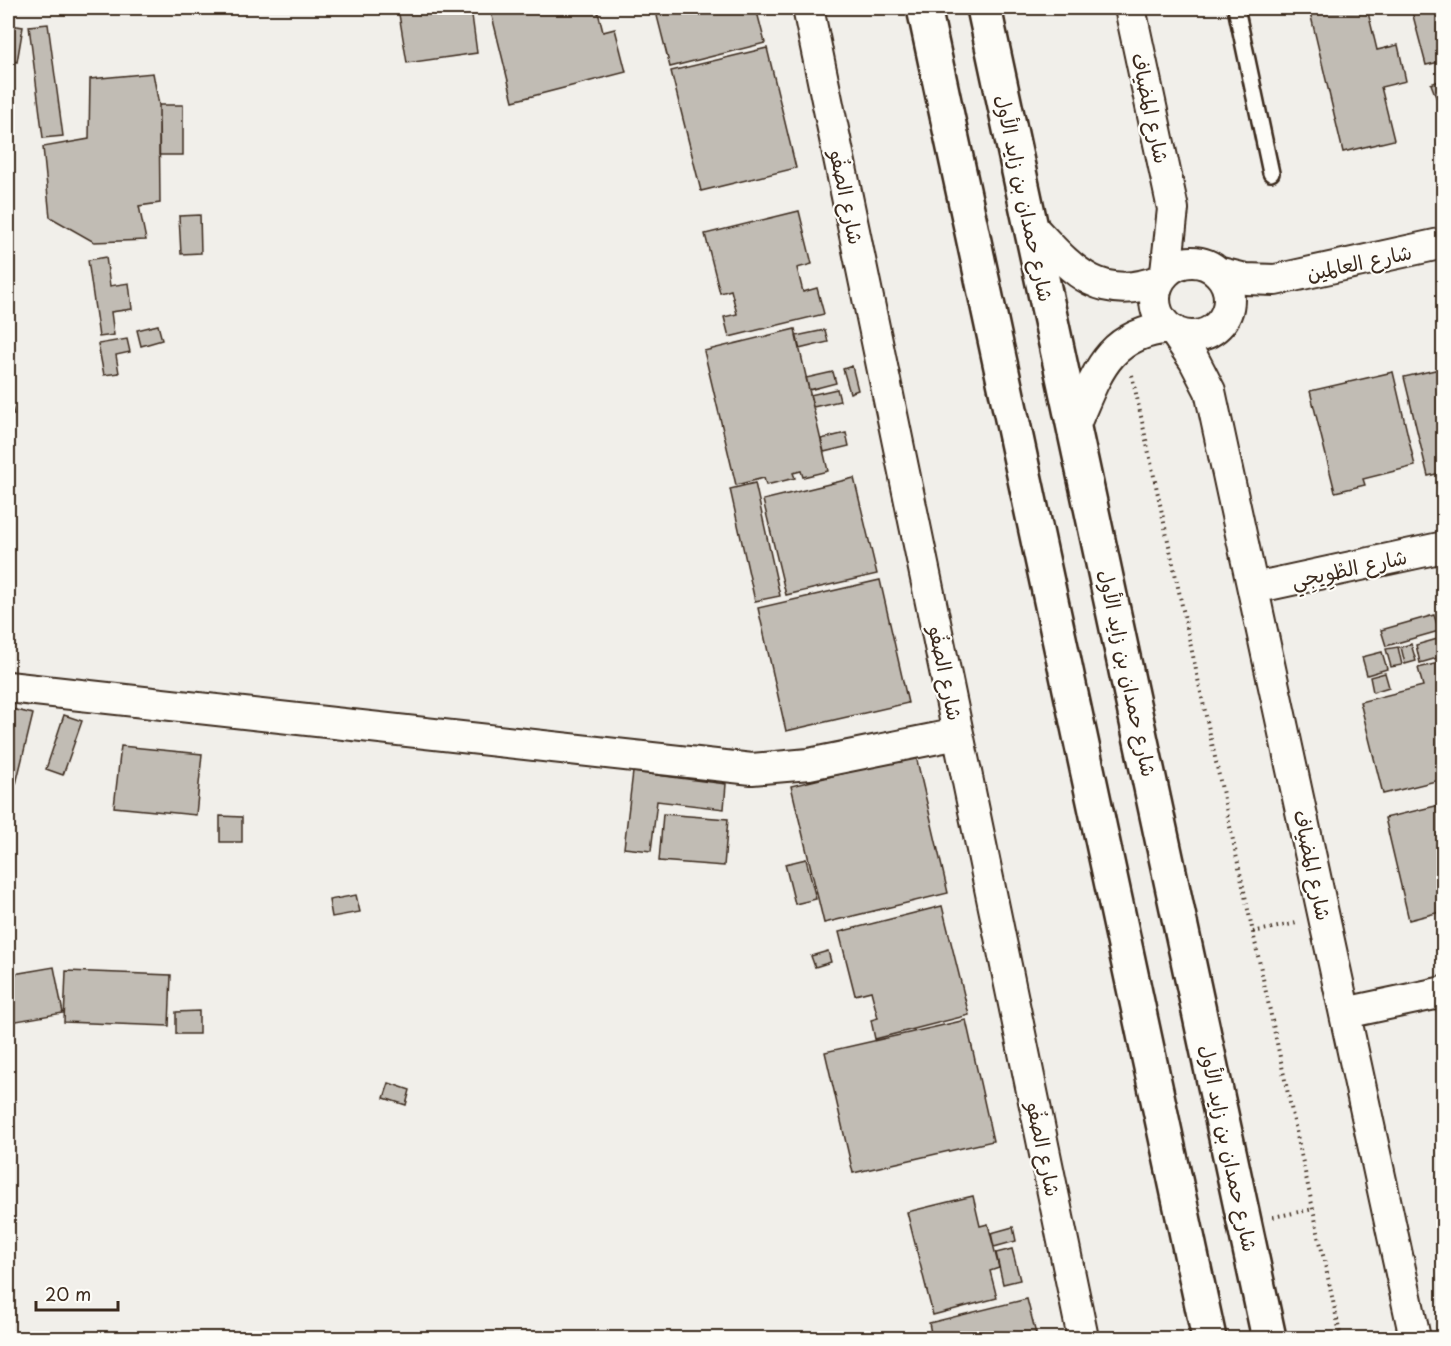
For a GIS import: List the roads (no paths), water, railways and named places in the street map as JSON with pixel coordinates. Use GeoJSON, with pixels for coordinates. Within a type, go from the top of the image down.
{"type":"FeatureCollection","features":[{"type":"Feature","properties":{"kind":"main road"},"geometry":{"type":"LineString","coordinates":[[924,8],[1209,1338]]}},
{"type":"Feature","properties":{"kind":"main road","name":"شارع حمدان بن زايد الأول"},"geometry":{"type":"LineString","coordinates":[[984,8],[1075,424],[1269,1338]]}},
{"type":"Feature","properties":{"kind":"street","name":"شارع الصفُو"},"geometry":{"type":"LineString","coordinates":[[808,8],[1083,1338]]}},
{"type":"Feature","properties":{"kind":"street","name":"شارع المضياف"},"geometry":{"type":"LineString","coordinates":[[1130,8],[1173,209],[1163,276]]}},
{"type":"Feature","properties":{"kind":"street","name":"شارع المضياف"},"geometry":{"type":"LineString","coordinates":[[1173,209],[1215,270]]}},
{"type":"Feature","properties":{"kind":"street"},"geometry":{"type":"LineString","coordinates":[[1030,225],[1076,272],[1088,280],[1116,288],[1138,287],[1163,276],[1184,262],[1194,261],[1215,270],[1223,279],[1229,298],[1223,319],[1216,327],[1200,335],[1191,336],[1171,330],[1154,329],[1124,340],[1114,349],[1102,366],[1075,424]]}},
{"type":"Feature","properties":{"kind":"street","name":"شارع العالمين"},"geometry":{"type":"LineString","coordinates":[[1215,270],[1246,279],[1275,280],[1443,243]]}},
{"type":"Feature","properties":{"kind":"street"},"geometry":{"type":"LineString","coordinates":[[1163,276],[1155,300],[1157,311],[1171,330]]}},
{"type":"Feature","properties":{"kind":"street","name":"شارع العالمين"},"geometry":{"type":"LineString","coordinates":[[1223,319],[1275,280]]}},
{"type":"Feature","properties":{"kind":"street","name":"شارع المضياف"},"geometry":{"type":"LineString","coordinates":[[1210,391],[1223,319]]}},
{"type":"Feature","properties":{"kind":"street","name":"شارع المضياف"},"geometry":{"type":"LineString","coordinates":[[1171,330],[1194,360],[1210,391],[1414,1338]]}},
{"type":"Feature","properties":{"kind":"street","name":"شارع الطْوِيجِي"},"geometry":{"type":"LineString","coordinates":[[1254,588],[1443,548]]}},
{"type":"Feature","properties":{"kind":"street"},"geometry":{"type":"LineString","coordinates":[[8,687],[752,769],[810,764],[958,734]]}},
{"type":"Feature","properties":{"kind":"street"},"geometry":{"type":"LineString","coordinates":[[1345,1013],[1443,992]]}},
{"type":"Feature","properties":{"kind":"lane"},"geometry":{"type":"LineString","coordinates":[[1236,8],[1271,172]]}}]}
